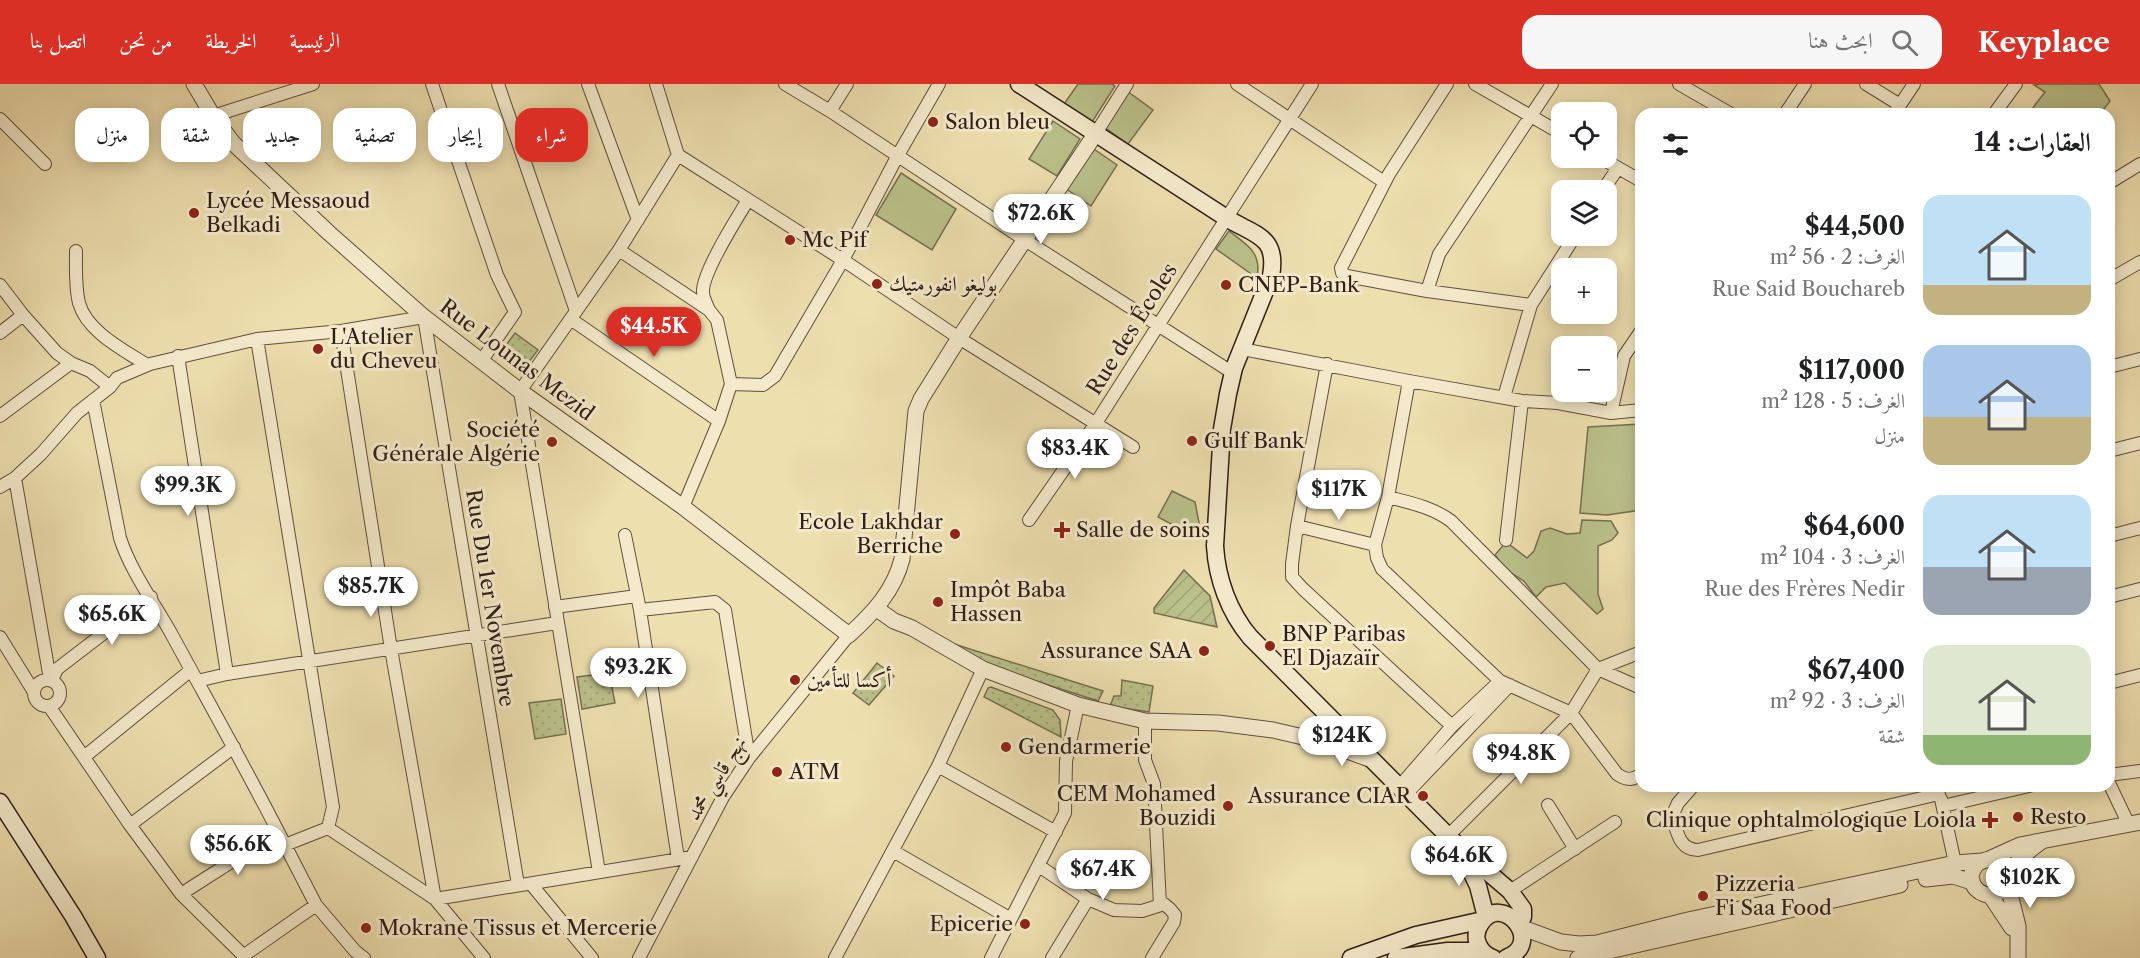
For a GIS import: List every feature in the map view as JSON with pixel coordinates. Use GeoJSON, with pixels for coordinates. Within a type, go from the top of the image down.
{"type":"FeatureCollection","features":[{"type":"Feature","properties":{"kind":"main road"},"geometry":{"type":"LineString","coordinates":[[1019,84],[1267,243],[1272,249],[1274,260],[1271,276],[1233,373],[1222,429],[1215,546],[1216,563],[1231,610],[1251,637],[1461,849],[1510,891],[1523,909],[1523,917],[1519,925],[1522,940],[1520,947],[1506,958]]}},
{"type":"Feature","properties":{"kind":"main road"},"geometry":{"type":"LineString","coordinates":[[0,802],[97,958]]}},
{"type":"Feature","properties":{"kind":"main road"},"geometry":{"type":"LineString","coordinates":[[1461,849],[1478,886],[1485,919],[1477,932],[1478,946],[1488,955]]}},
{"type":"Feature","properties":{"kind":"main road"},"geometry":{"type":"LineString","coordinates":[[1351,958],[1416,935],[1485,919],[1493,914],[1507,915],[1519,925]]}},
{"type":"Feature","properties":{"kind":"main road"},"geometry":{"type":"LineString","coordinates":[[1396,958],[1448,951],[1488,955]]}},
{"type":"Feature","properties":{"kind":"street","name":"Rue Lounas Mezid"},"geometry":{"type":"LineString","coordinates":[[194,84],[208,108]]}},
{"type":"Feature","properties":{"kind":"street"},"geometry":{"type":"LineString","coordinates":[[231,110],[294,87],[313,84]]}},
{"type":"Feature","properties":{"kind":"street"},"geometry":{"type":"LineString","coordinates":[[432,84],[496,275],[515,312],[482,360]]}},
{"type":"Feature","properties":{"kind":"street"},"geometry":{"type":"LineString","coordinates":[[498,84],[574,316],[719,421]]}},
{"type":"Feature","properties":{"kind":"street"},"geometry":{"type":"LineString","coordinates":[[588,84],[638,220]]}},
{"type":"Feature","properties":{"kind":"street"},"geometry":{"type":"LineString","coordinates":[[656,84],[678,155],[843,260],[959,338],[1133,447]]}},
{"type":"Feature","properties":{"kind":"street"},"geometry":{"type":"LineString","coordinates":[[785,84],[831,111],[1025,240],[1159,322],[1233,373]]}},
{"type":"Feature","properties":{"kind":"street"},"geometry":{"type":"LineString","coordinates":[[831,111],[837,90],[847,84]]}},
{"type":"Feature","properties":{"kind":"street"},"geometry":{"type":"LineString","coordinates":[[731,384],[763,385],[775,376],[843,260],[898,155],[939,84]]}},
{"type":"Feature","properties":{"kind":"street"},"geometry":{"type":"LineString","coordinates":[[849,635],[877,609],[899,572],[916,411],[921,399],[1127,84]]}},
{"type":"Feature","properties":{"kind":"street"},"geometry":{"type":"LineString","coordinates":[[1237,84],[1384,182]]}},
{"type":"Feature","properties":{"kind":"street","name":"Rue des Écoles"},"geometry":{"type":"LineString","coordinates":[[1029,520],[1096,423],[1312,84]]}},
{"type":"Feature","properties":{"kind":"street"},"geometry":{"type":"LineString","coordinates":[[1447,84],[1384,182],[1341,268],[1342,273],[1347,276],[1427,291],[1531,305]]}},
{"type":"Feature","properties":{"kind":"street"},"geometry":{"type":"LineString","coordinates":[[1475,84],[1551,127]]}},
{"type":"Feature","properties":{"kind":"street"},"geometry":{"type":"LineString","coordinates":[[1427,291],[1439,254],[1552,84]]}},
{"type":"Feature","properties":{"kind":"street"},"geometry":{"type":"LineString","coordinates":[[1680,84],[1721,108]]}},
{"type":"Feature","properties":{"kind":"street"},"geometry":{"type":"LineString","coordinates":[[1789,108],[1805,84]]}},
{"type":"Feature","properties":{"kind":"street"},"geometry":{"type":"LineString","coordinates":[[1866,84],[1896,108]]}},
{"type":"Feature","properties":{"kind":"street"},"geometry":{"type":"LineString","coordinates":[[1898,108],[1914,84]]}},
{"type":"Feature","properties":{"kind":"street"},"geometry":{"type":"LineString","coordinates":[[1998,108],[2016,84]]}},
{"type":"Feature","properties":{"kind":"street"},"geometry":{"type":"LineString","coordinates":[[0,119],[45,164]]}},
{"type":"Feature","properties":{"kind":"street","name":"Rue Lounas Mezid"},"geometry":{"type":"LineString","coordinates":[[231,139],[240,150],[329,233],[424,317],[520,391],[683,507],[849,635]]}},
{"type":"Feature","properties":{"kind":"street"},"geometry":{"type":"LineString","coordinates":[[599,872],[520,391],[619,250],[678,155]]}},
{"type":"Feature","properties":{"kind":"street"},"geometry":{"type":"LineString","coordinates":[[2115,179],[2140,164]]}},
{"type":"Feature","properties":{"kind":"street"},"geometry":{"type":"LineString","coordinates":[[1610,180],[1618,168],[1635,178]]}},
{"type":"Feature","properties":{"kind":"street"},"geometry":{"type":"LineString","coordinates":[[709,310],[703,292],[707,277],[748,200]]}},
{"type":"Feature","properties":{"kind":"street"},"geometry":{"type":"LineString","coordinates":[[1504,398],[1531,305],[1569,246]]}},
{"type":"Feature","properties":{"kind":"street"},"geometry":{"type":"LineString","coordinates":[[619,250],[709,310],[717,320],[731,384],[719,421],[683,507]]}},
{"type":"Feature","properties":{"kind":"street"},"geometry":{"type":"LineString","coordinates":[[76,251],[79,303],[86,318],[95,328],[147,365]]}},
{"type":"Feature","properties":{"kind":"street"},"geometry":{"type":"LineString","coordinates":[[2115,277],[2140,262]]}},
{"type":"Feature","properties":{"kind":"street"},"geometry":{"type":"LineString","coordinates":[[0,285],[57,353],[70,363],[90,371],[110,387]]}},
{"type":"Feature","properties":{"kind":"street"},"geometry":{"type":"LineString","coordinates":[[0,333],[23,315]]}},
{"type":"Feature","properties":{"kind":"street"},"geometry":{"type":"LineString","coordinates":[[0,487],[15,478],[41,454],[76,413],[110,387],[117,378],[147,365],[258,339],[340,332],[424,317]]}},
{"type":"Feature","properties":{"kind":"street","name":"Rue Du 1er Novembre"},"geometry":{"type":"LineString","coordinates":[[424,317],[518,885]]}},
{"type":"Feature","properties":{"kind":"street"},"geometry":{"type":"LineString","coordinates":[[340,332],[391,648],[435,899]]}},
{"type":"Feature","properties":{"kind":"street"},"geometry":{"type":"LineString","coordinates":[[258,339],[333,807],[328,828]]}},
{"type":"Feature","properties":{"kind":"street"},"geometry":{"type":"LineString","coordinates":[[1611,413],[1624,356],[1635,340]]}},
{"type":"Feature","properties":{"kind":"street"},"geometry":{"type":"LineString","coordinates":[[1242,349],[1522,401],[1557,403],[1611,413],[1635,411]]}},
{"type":"Feature","properties":{"kind":"street"},"geometry":{"type":"LineString","coordinates":[[178,356],[227,674]]}},
{"type":"Feature","properties":{"kind":"street"},"geometry":{"type":"LineString","coordinates":[[2115,365],[2140,359]]}},
{"type":"Feature","properties":{"kind":"street"},"geometry":{"type":"LineString","coordinates":[[0,417],[70,363]]}},
{"type":"Feature","properties":{"kind":"street"},"geometry":{"type":"LineString","coordinates":[[1328,364],[1297,526],[1292,577],[1452,726]]}},
{"type":"Feature","properties":{"kind":"street"},"geometry":{"type":"LineString","coordinates":[[1408,381],[1388,497],[1375,545],[1382,569],[1505,683],[1571,713],[1617,774],[1628,779],[1635,778]]}},
{"type":"Feature","properties":{"kind":"street"},"geometry":{"type":"LineString","coordinates":[[93,400],[125,555],[151,597],[234,747],[316,905],[355,951],[364,958]]}},
{"type":"Feature","properties":{"kind":"street"},"geometry":{"type":"LineString","coordinates":[[1506,540],[1522,401]]}},
{"type":"Feature","properties":{"kind":"street"},"geometry":{"type":"LineString","coordinates":[[2115,449],[2140,443]]}},
{"type":"Feature","properties":{"kind":"street"},"geometry":{"type":"LineString","coordinates":[[15,478],[51,680]]}},
{"type":"Feature","properties":{"kind":"street"},"geometry":{"type":"LineString","coordinates":[[1388,497],[1439,512],[1451,521],[1598,669],[1635,685]]}},
{"type":"Feature","properties":{"kind":"street"},"geometry":{"type":"LineString","coordinates":[[1297,526],[1375,545]]}},
{"type":"Feature","properties":{"kind":"street"},"geometry":{"type":"LineString","coordinates":[[2115,534],[2140,528]]}},
{"type":"Feature","properties":{"kind":"street"},"geometry":{"type":"LineString","coordinates":[[625,535],[640,610],[678,858]]}},
{"type":"Feature","properties":{"kind":"street"},"geometry":{"type":"LineString","coordinates":[[2115,595],[2140,589]]}},
{"type":"Feature","properties":{"kind":"street"},"geometry":{"type":"LineString","coordinates":[[555,607],[637,596]]}},
{"type":"Feature","properties":{"kind":"street"},"geometry":{"type":"LineString","coordinates":[[51,680],[57,669],[151,597]]}},
{"type":"Feature","properties":{"kind":"street"},"geometry":{"type":"LineString","coordinates":[[640,610],[714,602],[725,610],[749,758]]}},
{"type":"Feature","properties":{"kind":"street"},"geometry":{"type":"LineString","coordinates":[[877,609],[894,621],[912,627],[983,669],[1078,705],[1145,721],[1218,723],[1273,730],[1320,741],[1375,762]]}},
{"type":"Feature","properties":{"kind":"street"},"geometry":{"type":"LineString","coordinates":[[84,757],[194,676],[227,674],[557,623]]}},
{"type":"Feature","properties":{"kind":"street","name":"نهج قاسي محمد"},"geometry":{"type":"LineString","coordinates":[[639,958],[723,797],[749,758],[849,635]]}},
{"type":"Feature","properties":{"kind":"street"},"geometry":{"type":"LineString","coordinates":[[0,637],[34,692],[37,701],[44,706],[49,706],[58,701],[61,692],[56,683],[51,680],[39,682],[34,692]]}},
{"type":"Feature","properties":{"kind":"street"},"geometry":{"type":"LineString","coordinates":[[1449,836],[1571,713],[1598,669],[1635,654]]}},
{"type":"Feature","properties":{"kind":"street"},"geometry":{"type":"LineString","coordinates":[[835,958],[938,766],[983,669]]}},
{"type":"Feature","properties":{"kind":"street"},"geometry":{"type":"LineString","coordinates":[[2115,681],[2140,675]]}},
{"type":"Feature","properties":{"kind":"street"},"geometry":{"type":"LineString","coordinates":[[1403,790],[1452,726],[1505,683]]}},
{"type":"Feature","properties":{"kind":"street"},"geometry":{"type":"LineString","coordinates":[[1403,790],[1505,683]]}},
{"type":"Feature","properties":{"kind":"street"},"geometry":{"type":"LineString","coordinates":[[991,958],[1065,813],[1066,761],[1078,705]]}},
{"type":"Feature","properties":{"kind":"street"},"geometry":{"type":"LineString","coordinates":[[49,706],[130,825],[181,894],[244,957],[316,905]]}},
{"type":"Feature","properties":{"kind":"street"},"geometry":{"type":"LineString","coordinates":[[1145,721],[1145,760],[1154,784],[1160,905]]}},
{"type":"Feature","properties":{"kind":"street"},"geometry":{"type":"LineString","coordinates":[[1320,741],[1336,737],[1344,729]]}},
{"type":"Feature","properties":{"kind":"street"},"geometry":{"type":"LineString","coordinates":[[130,825],[234,747]]}},
{"type":"Feature","properties":{"kind":"street"},"geometry":{"type":"LineString","coordinates":[[938,766],[1056,832]]}},
{"type":"Feature","properties":{"kind":"street"},"geometry":{"type":"LineString","coordinates":[[2115,774],[2140,771]]}},
{"type":"Feature","properties":{"kind":"street"},"geometry":{"type":"LineString","coordinates":[[1687,792],[1678,803],[1672,816],[1681,843],[1691,850],[1930,792]]}},
{"type":"Feature","properties":{"kind":"street"},"geometry":{"type":"LineString","coordinates":[[1939,792],[1955,863]]}},
{"type":"Feature","properties":{"kind":"street"},"geometry":{"type":"LineString","coordinates":[[1943,806],[2003,792]]}},
{"type":"Feature","properties":{"kind":"street"},"geometry":{"type":"LineString","coordinates":[[2042,841],[2019,860],[2003,890],[1990,895],[1982,894],[1976,889],[1972,882],[1973,869],[1986,860],[2020,844],[2135,823],[2115,792]]}},
{"type":"Feature","properties":{"kind":"street"},"geometry":{"type":"LineString","coordinates":[[1548,805],[1575,849]]}},
{"type":"Feature","properties":{"kind":"street"},"geometry":{"type":"LineString","coordinates":[[1510,891],[1615,822]]}},
{"type":"Feature","properties":{"kind":"street"},"geometry":{"type":"LineString","coordinates":[[328,828],[435,899],[484,958]]}},
{"type":"Feature","properties":{"kind":"street"},"geometry":{"type":"LineString","coordinates":[[285,845],[328,828]]}},
{"type":"Feature","properties":{"kind":"street"},"geometry":{"type":"LineString","coordinates":[[181,894],[278,832]]}},
{"type":"Feature","properties":{"kind":"street"},"geometry":{"type":"LineString","coordinates":[[892,851],[1011,919]]}},
{"type":"Feature","properties":{"kind":"street"},"geometry":{"type":"LineString","coordinates":[[435,899],[692,857]]}},
{"type":"Feature","properties":{"kind":"street"},"geometry":{"type":"LineString","coordinates":[[1519,925],[1561,942],[1597,943],[1688,920],[1955,863],[1986,860],[2000,862],[2007,871],[2018,926],[2018,949]]}},
{"type":"Feature","properties":{"kind":"street"},"geometry":{"type":"LineString","coordinates":[[1039,866],[1088,899],[1114,909],[1142,911],[1164,904],[1175,915],[1174,922],[1152,958]]}},
{"type":"Feature","properties":{"kind":"street"},"geometry":{"type":"LineString","coordinates":[[1578,958],[1939,876],[1960,877],[1972,882]]}},
{"type":"Feature","properties":{"kind":"street"},"geometry":{"type":"LineString","coordinates":[[531,884],[592,958]]}},
{"type":"Feature","properties":{"kind":"street"},"geometry":{"type":"LineString","coordinates":[[1990,895],[2006,916],[2018,949]]}},
{"type":"Feature","properties":{"kind":"street"},"geometry":{"type":"LineString","coordinates":[[1052,958],[1088,899]]}},
{"type":"Feature","properties":{"kind":"green space"},"geometry":{"type":"Polygon","coordinates":[[[1078,84],[1112,84],[1115,86],[1092,122],[1064,104],[1078,84]]]}},
{"type":"Feature","properties":{"kind":"green space"},"geometry":{"type":"Polygon","coordinates":[[[2099,84],[2110,101],[2105,108],[2033,108],[2045,92],[2034,85],[2099,84]]]}},
{"type":"Feature","properties":{"kind":"green space"},"geometry":{"type":"Polygon","coordinates":[[[1127,91],[1153,110],[1128,144],[1104,127],[1127,91]]]}},
{"type":"Feature","properties":{"kind":"green space"},"geometry":{"type":"Polygon","coordinates":[[[1053,121],[1080,139],[1057,176],[1029,159],[1053,121]]]}},
{"type":"Feature","properties":{"kind":"green space"},"geometry":{"type":"Polygon","coordinates":[[[1091,147],[1117,165],[1091,206],[1065,188],[1091,147]]]}},
{"type":"Feature","properties":{"kind":"green space"},"geometry":{"type":"Polygon","coordinates":[[[901,173],[956,209],[932,250],[876,215],[901,173]]]}},
{"type":"Feature","properties":{"kind":"green space"},"geometry":{"type":"Polygon","coordinates":[[[1229,231],[1247,245],[1255,255],[1257,278],[1216,249],[1229,231]]]}},
{"type":"Feature","properties":{"kind":"green space"},"geometry":{"type":"Polygon","coordinates":[[[515,333],[538,350],[521,372],[499,355],[515,333]]]}},
{"type":"Feature","properties":{"kind":"green space"},"geometry":{"type":"Polygon","coordinates":[[[1635,424],[1635,511],[1607,515],[1580,513],[1588,427],[1635,424]]]}},
{"type":"Feature","properties":{"kind":"green space"},"geometry":{"type":"Polygon","coordinates":[[[1172,491],[1195,502],[1201,533],[1197,538],[1158,517],[1172,491]]]}},
{"type":"Feature","properties":{"kind":"green space"},"geometry":{"type":"Polygon","coordinates":[[[1582,520],[1611,521],[1618,533],[1612,540],[1598,546],[1598,594],[1603,609],[1597,614],[1565,583],[1546,587],[1536,597],[1524,581],[1506,570],[1495,555],[1506,542],[1527,558],[1534,551],[1541,531],[1550,528],[1567,534],[1580,533],[1582,520]]]}},
{"type":"Feature","properties":{"kind":"green space"},"geometry":{"type":"Polygon","coordinates":[[[1184,570],[1210,596],[1217,627],[1154,613],[1154,608],[1184,570]]]}},
{"type":"Feature","properties":{"kind":"green space"},"geometry":{"type":"Polygon","coordinates":[[[954,644],[1103,691],[1098,701],[990,666],[954,647],[954,644]]]}},
{"type":"Feature","properties":{"kind":"green space"},"geometry":{"type":"Polygon","coordinates":[[[877,663],[894,676],[869,705],[853,693],[877,663]]]}},
{"type":"Feature","properties":{"kind":"green space"},"geometry":{"type":"Polygon","coordinates":[[[609,673],[615,703],[582,709],[577,677],[609,673]]]}},
{"type":"Feature","properties":{"kind":"green space"},"geometry":{"type":"Polygon","coordinates":[[[1122,680],[1153,686],[1149,712],[1110,706],[1114,696],[1121,696],[1122,680]]]}},
{"type":"Feature","properties":{"kind":"green space"},"geometry":{"type":"Polygon","coordinates":[[[991,687],[1053,710],[1060,720],[1061,737],[984,697],[988,688],[991,687]]]}},
{"type":"Feature","properties":{"kind":"green space"},"geometry":{"type":"Polygon","coordinates":[[[561,699],[566,734],[535,739],[529,703],[561,699]]]}},
{"type":"Feature","properties":{"kind":"place","name":"Salon bleu"},"geometry":{"type":"Point","coordinates":[933,122]}},
{"type":"Feature","properties":{"kind":"place","name":"Lycée Messaoud Belkadi"},"geometry":{"type":"Point","coordinates":[194,213]}},
{"type":"Feature","properties":{"kind":"place","name":"Mc Pif"},"geometry":{"type":"Point","coordinates":[790,240]}},
{"type":"Feature","properties":{"kind":"place","name":"بوليغو انفورمتيك"},"geometry":{"type":"Point","coordinates":[877,284]}},
{"type":"Feature","properties":{"kind":"place","name":"CNEP-Bank"},"geometry":{"type":"Point","coordinates":[1226,285]}},
{"type":"Feature","properties":{"kind":"place","name":"L'Atelier du Cheveu"},"geometry":{"type":"Point","coordinates":[318,349]}},
{"type":"Feature","properties":{"kind":"place","name":"Gulf Bank"},"geometry":{"type":"Point","coordinates":[1192,441]}},
{"type":"Feature","properties":{"kind":"place","name":"Société Générale Algérie"},"geometry":{"type":"Point","coordinates":[552,442]}},
{"type":"Feature","properties":{"kind":"place","name":"Salle de soins"},"geometry":{"type":"Point","coordinates":[1062,530]}},
{"type":"Feature","properties":{"kind":"place","name":"Ecole Lakhdar Berriche"},"geometry":{"type":"Point","coordinates":[955,534]}},
{"type":"Feature","properties":{"kind":"place","name":"Impôt Baba Hassen"},"geometry":{"type":"Point","coordinates":[938,602]}},
{"type":"Feature","properties":{"kind":"place","name":"BNP Paribas El Djazaïr"},"geometry":{"type":"Point","coordinates":[1270,646]}},
{"type":"Feature","properties":{"kind":"place","name":"Assurance SAA"},"geometry":{"type":"Point","coordinates":[1204,651]}},
{"type":"Feature","properties":{"kind":"place","name":"أكسا للتأمين"},"geometry":{"type":"Point","coordinates":[795,680]}},
{"type":"Feature","properties":{"kind":"place","name":"Gendarmerie"},"geometry":{"type":"Point","coordinates":[1006,747]}},
{"type":"Feature","properties":{"kind":"place","name":"ATM"},"geometry":{"type":"Point","coordinates":[777,772]}},
{"type":"Feature","properties":{"kind":"place","name":"Assurance CIAR"},"geometry":{"type":"Point","coordinates":[1423,796]}},
{"type":"Feature","properties":{"kind":"place","name":"CEM Mohamed Bouzidi"},"geometry":{"type":"Point","coordinates":[1228,806]}},
{"type":"Feature","properties":{"kind":"place","name":"Resto"},"geometry":{"type":"Point","coordinates":[2018,817]}},
{"type":"Feature","properties":{"kind":"place","name":"Clinique ophtalmologique Loiola"},"geometry":{"type":"Point","coordinates":[1990,820]}},
{"type":"Feature","properties":{"kind":"place","name":"Pizzeria Fi Saa Food"},"geometry":{"type":"Point","coordinates":[1703,896]}},
{"type":"Feature","properties":{"kind":"place","name":"Epicerie"},"geometry":{"type":"Point","coordinates":[1025,924]}},
{"type":"Feature","properties":{"kind":"place","name":"Mokrane Tissus et Mercerie"},"geometry":{"type":"Point","coordinates":[366,928]}}]}
